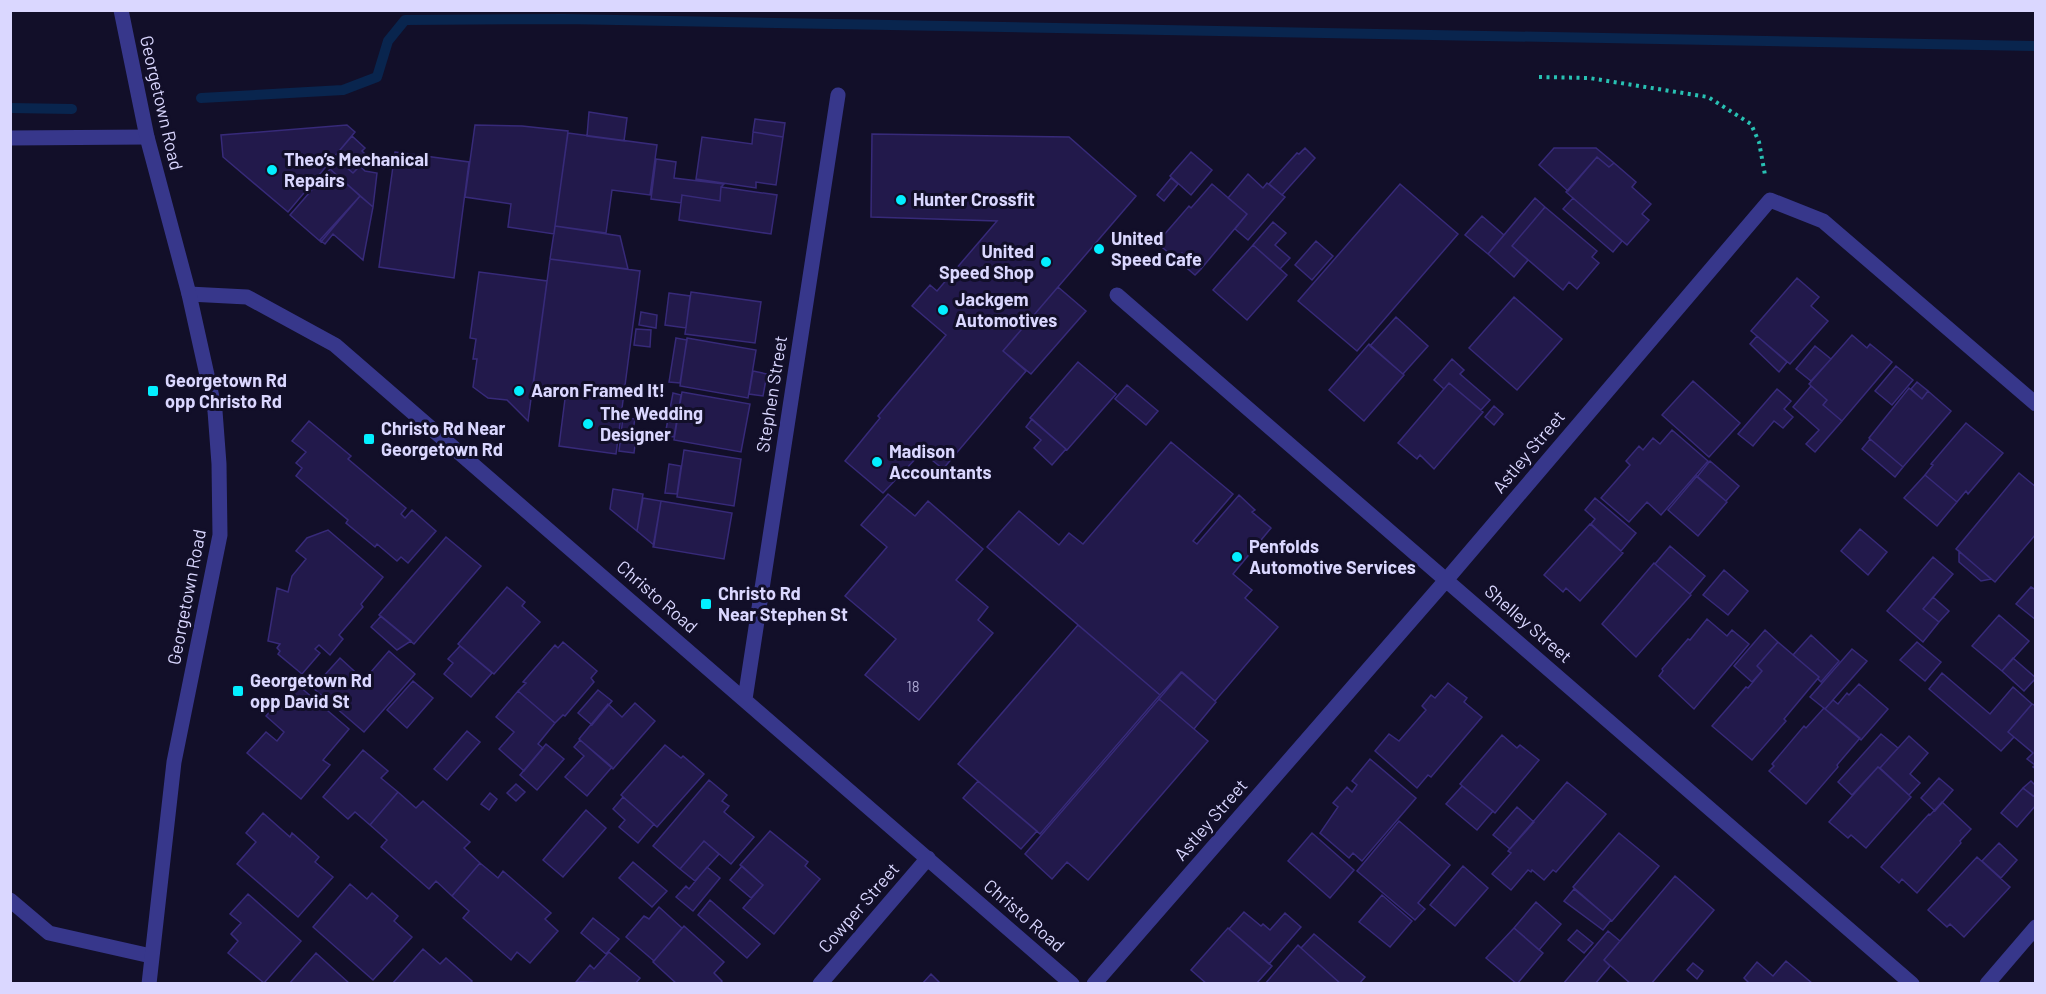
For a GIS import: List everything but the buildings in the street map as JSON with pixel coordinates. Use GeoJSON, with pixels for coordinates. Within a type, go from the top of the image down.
{"type":"FeatureCollection","features":[{"type":"Feature","properties":{"kind":"street","name":"Georgetown Road"},"geometry":{"type":"LineString","coordinates":[[121,10],[147,137],[189,294],[215,411],[220,535],[174,762],[149,984]]}},
{"type":"Feature","properties":{"kind":"street","name":"Stephen Street"},"geometry":{"type":"LineString","coordinates":[[745,699],[838,95]]}},
{"type":"Feature","properties":{"kind":"street"},"geometry":{"type":"LineString","coordinates":[[10,138],[147,137]]}},
{"type":"Feature","properties":{"kind":"street"},"geometry":{"type":"LineString","coordinates":[[1770,200],[1823,221],[2036,404]]}},
{"type":"Feature","properties":{"kind":"street","name":"Astley Street"},"geometry":{"type":"LineString","coordinates":[[1094,984],[1447,579],[1770,200]]}},
{"type":"Feature","properties":{"kind":"street","name":"Christo Road"},"geometry":{"type":"LineString","coordinates":[[189,294],[247,297],[335,345],[1072,984]]}},
{"type":"Feature","properties":{"kind":"street","name":"Shelley Street"},"geometry":{"type":"LineString","coordinates":[[1117,295],[1912,984]]}},
{"type":"Feature","properties":{"kind":"street","name":"Cowper Street"},"geometry":{"type":"LineString","coordinates":[[820,984],[928,858]]}},
{"type":"Feature","properties":{"kind":"street"},"geometry":{"type":"LineString","coordinates":[[10,900],[49,933],[151,956]]}},
{"type":"Feature","properties":{"kind":"street"},"geometry":{"type":"LineString","coordinates":[[1987,984],[2036,927]]}},
{"type":"Feature","properties":{"kind":"path"},"geometry":{"type":"LineString","coordinates":[[1539,77],[1590,78],[1708,97],[1751,124],[1759,142],[1770,200]]}},
{"type":"Feature","properties":{"kind":"waterway"},"geometry":{"type":"LineString","coordinates":[[201,98],[343,90],[377,77],[388,41],[405,20],[564,19],[2036,46]]}},
{"type":"Feature","properties":{"kind":"waterway"},"geometry":{"type":"LineString","coordinates":[[10,108],[72,109]]}},
{"type":"Feature","properties":{"kind":"place","name":"Theo’s Mechanical Repairs"},"geometry":{"type":"Point","coordinates":[272,170]}},
{"type":"Feature","properties":{"kind":"place","name":"Hunter Crossfit"},"geometry":{"type":"Point","coordinates":[901,200]}},
{"type":"Feature","properties":{"kind":"place","name":"United Speed Cafe"},"geometry":{"type":"Point","coordinates":[1099,249]}},
{"type":"Feature","properties":{"kind":"place","name":"United Speed Shop"},"geometry":{"type":"Point","coordinates":[1046,262]}},
{"type":"Feature","properties":{"kind":"place","name":"Jackgem Automotives"},"geometry":{"type":"Point","coordinates":[943,310]}},
{"type":"Feature","properties":{"kind":"place","name":"Georgetown Rd opp Christo Rd"},"geometry":{"type":"Point","coordinates":[153,391]}},
{"type":"Feature","properties":{"kind":"place","name":"Aaron Framed It!"},"geometry":{"type":"Point","coordinates":[519,391]}},
{"type":"Feature","properties":{"kind":"place","name":"The Wedding Designer"},"geometry":{"type":"Point","coordinates":[588,424]}},
{"type":"Feature","properties":{"kind":"place","name":"Christo Rd Near Georgetown Rd"},"geometry":{"type":"Point","coordinates":[369,439]}},
{"type":"Feature","properties":{"kind":"place","name":"Madison Accountants"},"geometry":{"type":"Point","coordinates":[877,462]}},
{"type":"Feature","properties":{"kind":"place","name":"Penfolds Automotive Services"},"geometry":{"type":"Point","coordinates":[1237,557]}},
{"type":"Feature","properties":{"kind":"place","name":"Christo Rd Near Stephen St"},"geometry":{"type":"Point","coordinates":[706,604]}},
{"type":"Feature","properties":{"kind":"place","name":"Georgetown Rd opp David St"},"geometry":{"type":"Point","coordinates":[238,691]}}]}
